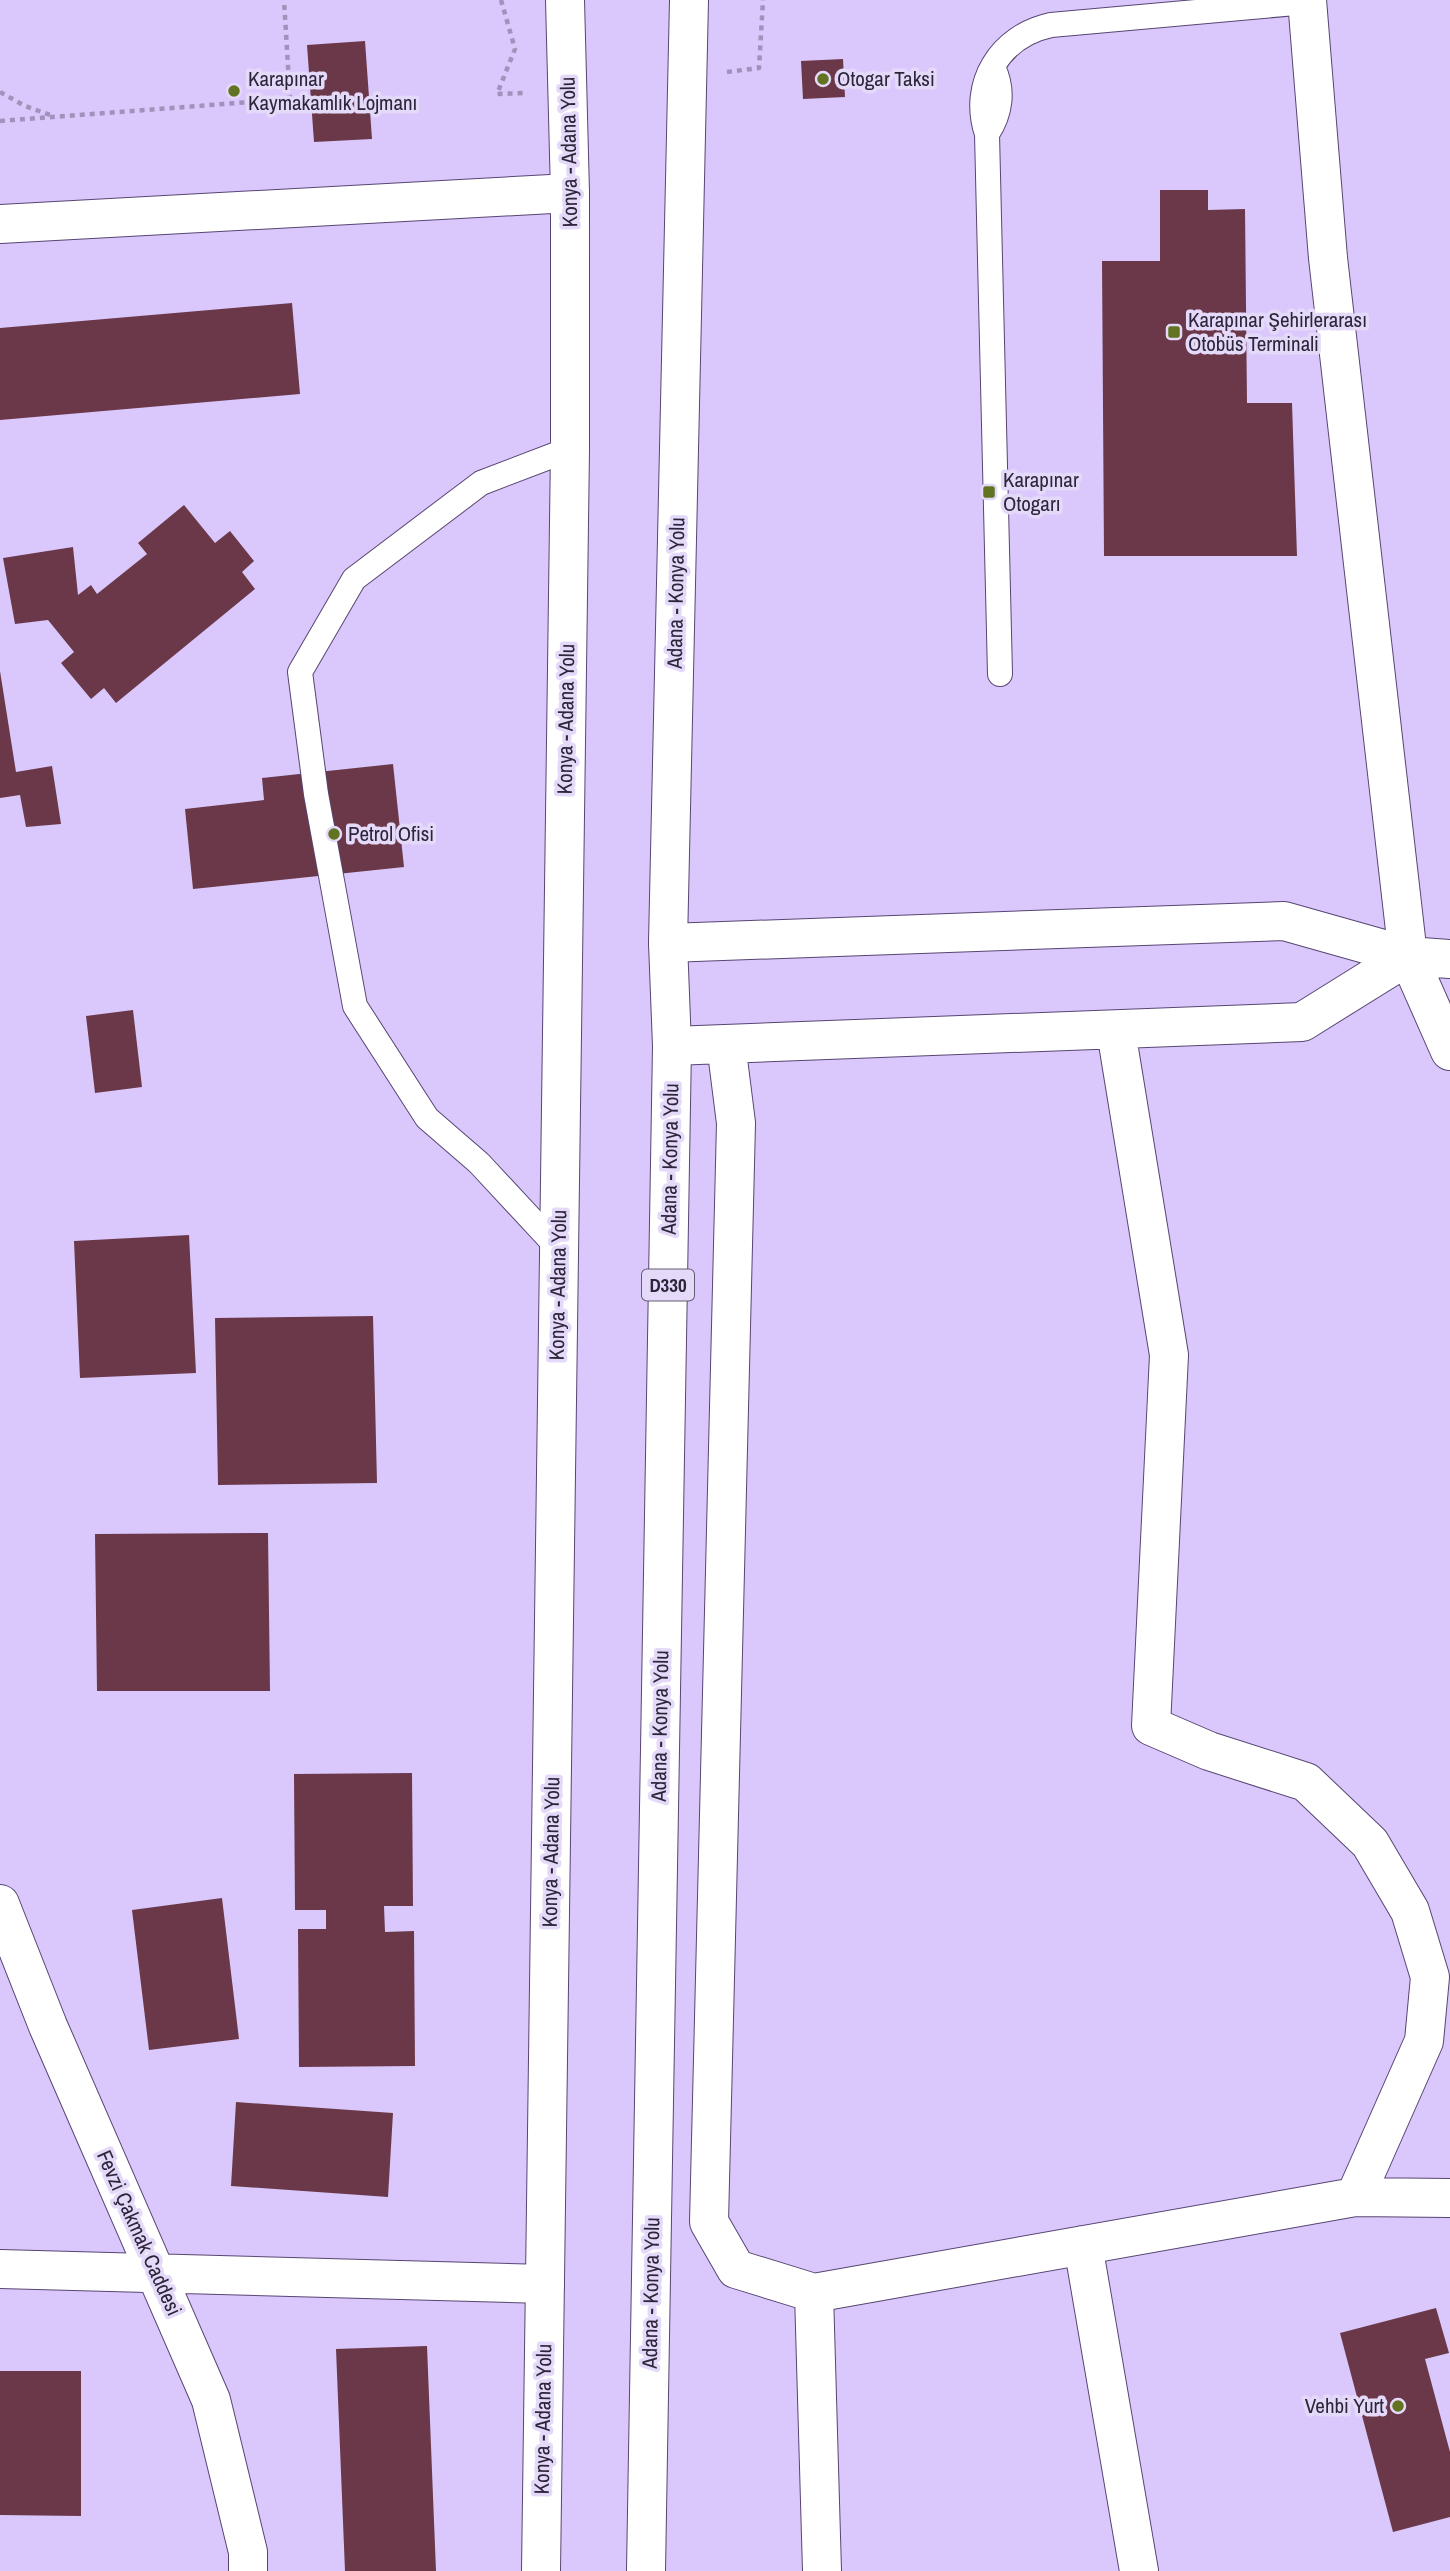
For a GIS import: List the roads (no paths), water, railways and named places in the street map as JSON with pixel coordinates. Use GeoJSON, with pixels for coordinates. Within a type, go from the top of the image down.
{"type":"FeatureCollection","features":[{"type":"Feature","properties":{"kind":"main road","name":"Konya - Adana Yolu"},"geometry":{"type":"LineString","coordinates":[[541,2571],[570,449],[570,193],[565,0]]}},
{"type":"Feature","properties":{"kind":"main road","name":"Adana - Konya Yolu"},"geometry":{"type":"LineString","coordinates":[[646,2571],[672,1046],[668,943],[689,0]]}},
{"type":"Feature","properties":{"kind":"main road"},"geometry":{"type":"LineString","coordinates":[[1307,1],[1328,258],[1408,956],[1450,1051]]}},
{"type":"Feature","properties":{"kind":"main road"},"geometry":{"type":"LineString","coordinates":[[0,225],[570,193]]}},
{"type":"Feature","properties":{"kind":"main road"},"geometry":{"type":"LineString","coordinates":[[668,943],[1284,921],[1408,956],[1450,959]]}},
{"type":"Feature","properties":{"kind":"main road"},"geometry":{"type":"LineString","coordinates":[[672,1046],[1302,1022],[1408,956]]}},
{"type":"Feature","properties":{"kind":"main road"},"geometry":{"type":"LineString","coordinates":[[1116,1031],[1169,1355],[1152,1726],[1209,1751],[1306,1782],[1370,1843],[1410,1911],[1430,1977],[1424,2041],[1355,2197]]}},
{"type":"Feature","properties":{"kind":"main road"},"geometry":{"type":"LineString","coordinates":[[726,1044],[736,1123],[709,2222],[736,2269],[814,2292],[1355,2197],[1450,2198]]}},
{"type":"Feature","properties":{"kind":"main road","name":"Fevzi Çakmak Caddesi"},"geometry":{"type":"LineString","coordinates":[[0,1905],[48,2026],[211,2400],[248,2552],[248,2571]]}},
{"type":"Feature","properties":{"kind":"main road"},"geometry":{"type":"LineString","coordinates":[[1083,2245],[1139,2571]]}},
{"type":"Feature","properties":{"kind":"main road"},"geometry":{"type":"LineString","coordinates":[[0,2269],[545,2284]]}},
{"type":"Feature","properties":{"kind":"main road"},"geometry":{"type":"LineString","coordinates":[[814,2292],[822,2571]]}},
{"type":"Feature","properties":{"kind":"lane"},"geometry":{"type":"LineString","coordinates":[[1000,674],[987,134],[981,117],[983,81],[1011,42],[1043,27],[1307,1]]}},
{"type":"Feature","properties":{"kind":"lane"},"geometry":{"type":"LineString","coordinates":[[558,1248],[479,1163],[427,1118],[355,1006],[316,794],[300,672],[354,579],[481,483],[570,449]]}},
{"type":"Feature","properties":{"kind":"place","name":"Otogar Taksi"},"geometry":{"type":"Point","coordinates":[823,79]}},
{"type":"Feature","properties":{"kind":"place","name":"Karapınar Kaymakamlık Lojmanı"},"geometry":{"type":"Point","coordinates":[234,91]}},
{"type":"Feature","properties":{"kind":"place","name":"Karapınar Şehirlerarası Otobüs Terminali"},"geometry":{"type":"Point","coordinates":[1174,332]}},
{"type":"Feature","properties":{"kind":"place","name":"Karapınar Otogarı"},"geometry":{"type":"Point","coordinates":[989,492]}},
{"type":"Feature","properties":{"kind":"place","name":"Petrol Ofisi"},"geometry":{"type":"Point","coordinates":[334,834]}},
{"type":"Feature","properties":{"kind":"place","name":"Vehbi Yurt"},"geometry":{"type":"Point","coordinates":[1398,2406]}}]}
